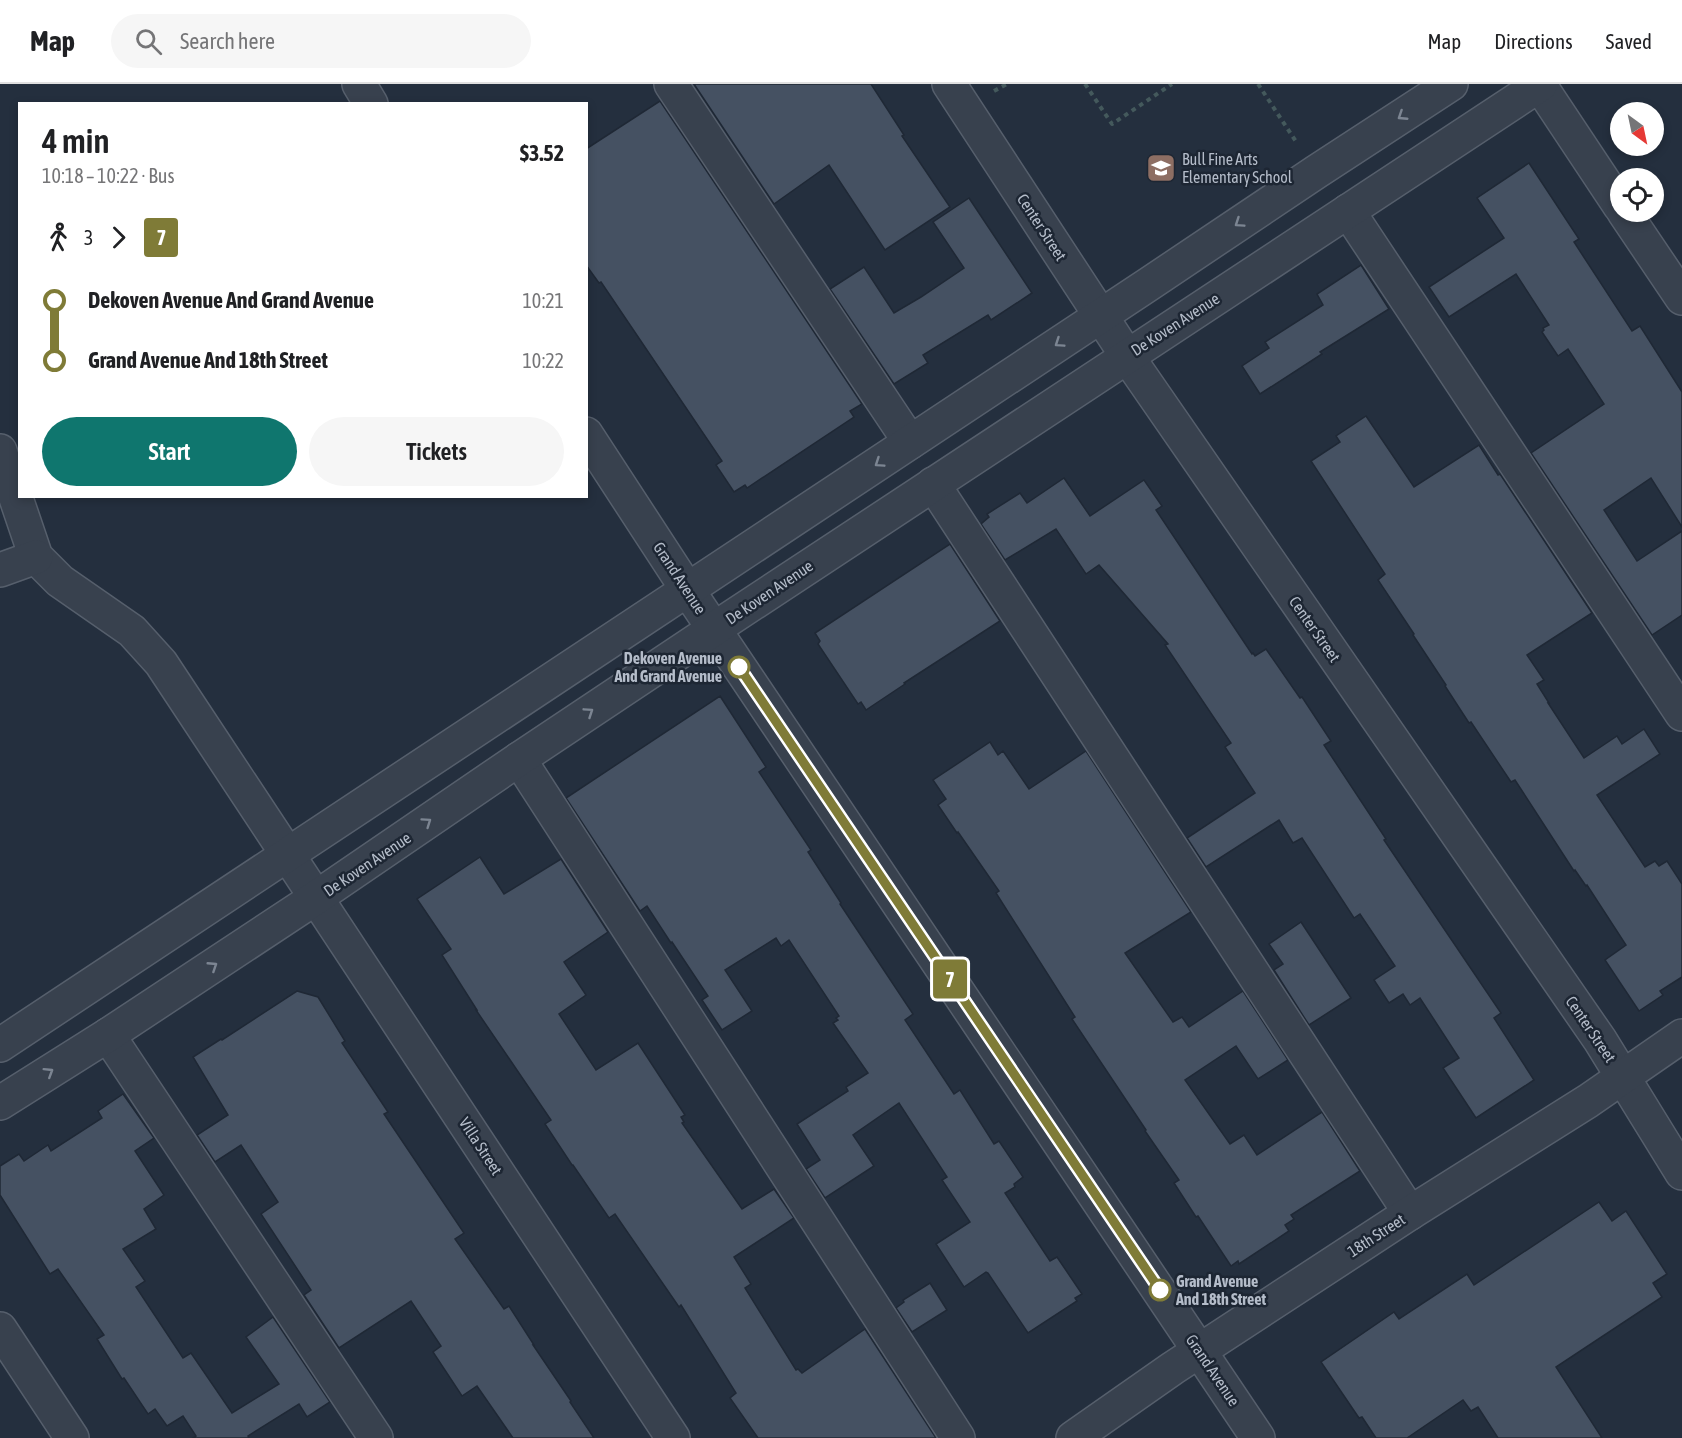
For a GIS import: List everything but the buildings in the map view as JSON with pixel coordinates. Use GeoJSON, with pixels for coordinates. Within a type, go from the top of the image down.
{"type":"FeatureCollection","features":[{"type":"Feature","properties":{"kind":"street"},"geometry":{"type":"LineString","coordinates":[[359,84],[370,102]]}},
{"type":"Feature","properties":{"kind":"street"},"geometry":{"type":"LineString","coordinates":[[671,84],[910,442]]}},
{"type":"Feature","properties":{"kind":"street","name":"Center Street"},"geometry":{"type":"LineString","coordinates":[[950,84],[1127,356],[1593,1030],[1682,1173]]}},
{"type":"Feature","properties":{"kind":"street"},"geometry":{"type":"LineString","coordinates":[[0,1045],[1451,84]]}},
{"type":"Feature","properties":{"kind":"street"},"geometry":{"type":"LineString","coordinates":[[1540,84],[1610,191]]}},
{"type":"Feature","properties":{"kind":"street","name":"De Koven Avenue"},"geometry":{"type":"LineString","coordinates":[[0,1103],[108,1035],[317,897],[714,629],[1540,84]]}},
{"type":"Feature","properties":{"kind":"street"},"geometry":{"type":"LineString","coordinates":[[1348,211],[1682,714]]}},
{"type":"Feature","properties":{"kind":"street"},"geometry":{"type":"LineString","coordinates":[[1631,222],[1682,298]]}},
{"type":"Feature","properties":{"kind":"street","name":"Grand Avenue"},"geometry":{"type":"LineString","coordinates":[[588,437],[687,589],[1258,1438]]}},
{"type":"Feature","properties":{"kind":"street"},"geometry":{"type":"LineString","coordinates":[[0,452],[36,557],[0,570]]}},
{"type":"Feature","properties":{"kind":"street"},"geometry":{"type":"LineString","coordinates":[[933,484],[1410,1213]]}},
{"type":"Feature","properties":{"kind":"street","name":"Villa Street"},"geometry":{"type":"LineString","coordinates":[[36,557],[60,581],[132,631],[161,663],[673,1438]]}},
{"type":"Feature","properties":{"kind":"street"},"geometry":{"type":"LineString","coordinates":[[519,759],[958,1438]]}},
{"type":"Feature","properties":{"kind":"street"},"geometry":{"type":"LineString","coordinates":[[108,1035],[375,1438]]}},
{"type":"Feature","properties":{"kind":"street","name":"18th Street"},"geometry":{"type":"LineString","coordinates":[[1073,1438],[1200,1351],[1410,1213],[1588,1101],[1682,1036]]}},
{"type":"Feature","properties":{"kind":"street"},"geometry":{"type":"LineString","coordinates":[[0,1329],[72,1438]]}},
{"type":"Feature","properties":{"kind":"path"},"geometry":{"type":"LineString","coordinates":[[1085,84],[1112,124],[1172,84]]}},
{"type":"Feature","properties":{"kind":"path"},"geometry":{"type":"LineString","coordinates":[[1258,84],[1316,172]]}},
{"type":"Feature","properties":{"kind":"bus line","name":"7"},"geometry":{"type":"LineString","coordinates":[[739,667],[1160,1290]]}},
{"type":"Feature","properties":{"kind":"place","name":"Bull Fine Arts Elementary School"},"geometry":{"type":"Point","coordinates":[1161,168]}},
{"type":"Feature","properties":{"kind":"place","name":"Dekoven Avenue And Grand Avenue"},"geometry":{"type":"Point","coordinates":[739,667]}},
{"type":"Feature","properties":{"kind":"place","name":"Grand Avenue And 18th Street"},"geometry":{"type":"Point","coordinates":[1160,1290]}}]}
